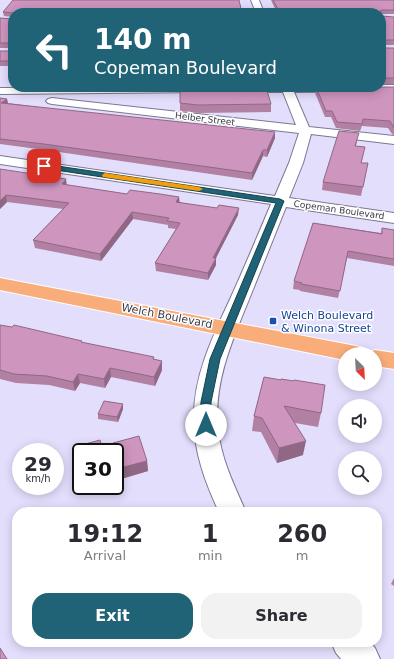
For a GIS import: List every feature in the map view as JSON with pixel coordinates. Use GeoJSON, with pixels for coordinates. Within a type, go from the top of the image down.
{"type":"FeatureCollection","features":[{"type":"Feature","properties":{"kind":"main road","name":"Welch Boulevard"},"geometry":{"type":"LineString","coordinates":[[0,284],[338,350]]}},
{"type":"Feature","properties":{"kind":"main road"},"geometry":{"type":"LineString","coordinates":[[382,359],[394,362]]}},
{"type":"Feature","properties":{"kind":"street","name":"Helber Street"},"geometry":{"type":"LineString","coordinates":[[21,92],[22,95],[40,100],[394,140]]}},
{"type":"Feature","properties":{"kind":"street"},"geometry":{"type":"LineString","coordinates":[[231,507],[213,464],[207,437],[205,413],[208,390],[213,367],[227,328],[305,137],[305,131],[289,92]]}},
{"type":"Feature","properties":{"kind":"street","name":"Copeman Boulevard"},"geometry":{"type":"LineString","coordinates":[[0,160],[394,218]]}},
{"type":"Feature","properties":{"kind":"street"},"geometry":{"type":"LineString","coordinates":[[352,647],[364,659]]}},
{"type":"Feature","properties":{"kind":"building"},"geometry":{"type":"Polygon","coordinates":[[[13,0],[239,0],[241,8],[8,8],[8,12],[3,12],[13,0]]]}},
{"type":"Feature","properties":{"kind":"building"},"geometry":{"type":"Polygon","coordinates":[[[273,0],[394,0],[394,10],[386,10],[386,8],[277,8],[273,0]]]}},
{"type":"Feature","properties":{"kind":"building"},"geometry":{"type":"Polygon","coordinates":[[[386,16],[394,17],[394,40],[386,40],[386,16]]]}},
{"type":"Feature","properties":{"kind":"building"},"geometry":{"type":"Polygon","coordinates":[[[0,18],[8,19],[8,43],[0,43],[0,18]]]}},
{"type":"Feature","properties":{"kind":"building"},"geometry":{"type":"Polygon","coordinates":[[[386,48],[394,48],[394,78],[386,78],[386,48]]]}},
{"type":"Feature","properties":{"kind":"building"},"geometry":{"type":"Polygon","coordinates":[[[0,51],[8,51],[8,61],[0,61],[0,51]]]}},
{"type":"Feature","properties":{"kind":"building"},"geometry":{"type":"Polygon","coordinates":[[[386,87],[394,87],[394,128],[390,121],[363,119],[362,124],[337,122],[332,111],[326,111],[318,92],[386,92],[386,87]]]}},
{"type":"Feature","properties":{"kind":"building"},"geometry":{"type":"Polygon","coordinates":[[[180,92],[267,92],[271,104],[198,105],[180,103],[180,92]]]}},
{"type":"Feature","properties":{"kind":"building"},"geometry":{"type":"Polygon","coordinates":[[[0,98],[7,99],[1,103],[275,132],[267,150],[263,150],[252,173],[0,139],[0,98]]]}},
{"type":"Feature","properties":{"kind":"building"},"geometry":{"type":"Polygon","coordinates":[[[339,131],[359,133],[355,146],[365,147],[361,163],[368,163],[363,187],[323,182],[339,131]]]}},
{"type":"Feature","properties":{"kind":"building"},"geometry":{"type":"Polygon","coordinates":[[[0,169],[66,179],[62,184],[127,194],[130,190],[160,194],[179,197],[176,202],[217,208],[219,205],[239,208],[213,258],[216,258],[208,273],[155,263],[180,223],[167,221],[169,218],[132,212],[100,254],[33,240],[69,203],[6,195],[0,201],[0,169]]]}},
{"type":"Feature","properties":{"kind":"building"},"geometry":{"type":"Polygon","coordinates":[[[313,223],[382,234],[382,228],[394,230],[394,259],[348,251],[340,291],[301,284],[302,283],[294,281],[313,223]]]}},
{"type":"Feature","properties":{"kind":"building"},"geometry":{"type":"Polygon","coordinates":[[[0,325],[12,327],[14,325],[82,341],[81,342],[154,357],[153,359],[162,361],[154,377],[110,368],[104,379],[78,374],[73,382],[47,376],[14,374],[0,370],[0,325]]]}},
{"type":"Feature","properties":{"kind":"building"},"geometry":{"type":"Polygon","coordinates":[[[264,377],[325,385],[321,413],[284,406],[306,441],[279,448],[262,418],[254,416],[264,377]]]}},
{"type":"Feature","properties":{"kind":"building"},"geometry":{"type":"Polygon","coordinates":[[[104,401],[123,404],[117,417],[98,414],[104,401]]]}},
{"type":"Feature","properties":{"kind":"building"},"geometry":{"type":"Polygon","coordinates":[[[139,436],[147,461],[124,467],[124,443],[113,443],[139,436]]]}},
{"type":"Feature","properties":{"kind":"building"},"geometry":{"type":"Polygon","coordinates":[[[100,440],[101,443],[89,443],[100,440]]]}},
{"type":"Feature","properties":{"kind":"building"},"geometry":{"type":"Polygon","coordinates":[[[0,648],[7,659],[0,659],[0,648]]]}},
{"type":"Feature","properties":{"kind":"slow traffic"},"geometry":{"type":"LineString","coordinates":[[105,175],[199,189]]}},
{"type":"Feature","properties":{"kind":"place","name":"Welch Boulevard & Winona Street"},"geometry":{"type":"Point","coordinates":[273,321]}},
{"type":"Feature","properties":{"kind":"route"},"geometry":{"type":"LineString","coordinates":[[44,166],[280,201],[215,359],[206,402],[206,425]]}}]}
